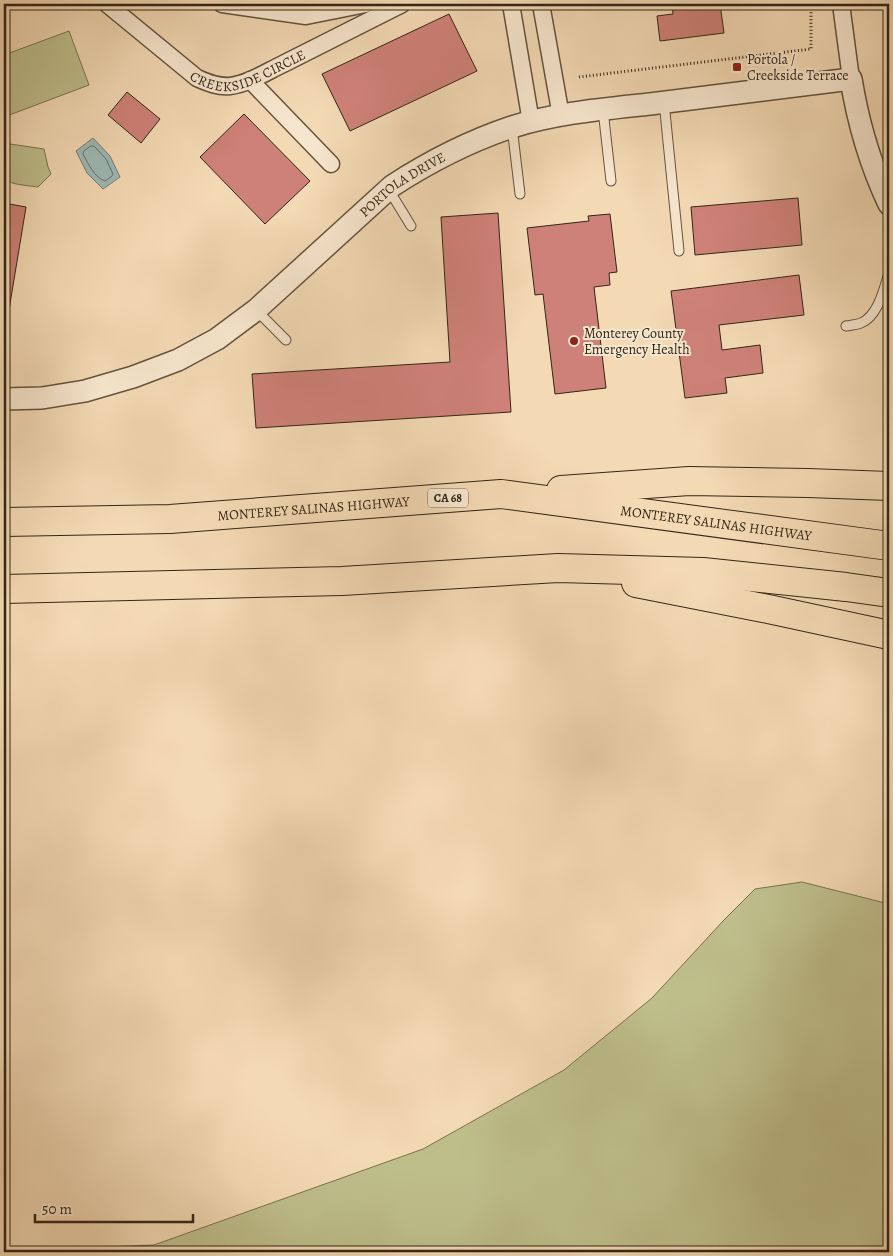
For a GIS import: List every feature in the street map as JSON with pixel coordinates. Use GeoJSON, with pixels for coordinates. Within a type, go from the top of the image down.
{"type":"FeatureCollection","features":[{"type":"Feature","properties":{"kind":"highway"},"geometry":{"type":"LineString","coordinates":[[501,494],[689,482],[889,486]]}},
{"type":"Feature","properties":{"kind":"highway","name":"MONTEREY SALINAS HIGHWAY"},"geometry":{"type":"LineString","coordinates":[[4,522],[170,519],[501,494],[889,546]]}},
{"type":"Feature","properties":{"kind":"highway"},"geometry":{"type":"LineString","coordinates":[[4,589],[342,581],[558,568],[703,572],[889,593]]}},
{"type":"Feature","properties":{"kind":"highway"},"geometry":{"type":"LineString","coordinates":[[558,568],[889,635]]}},
{"type":"Feature","properties":{"kind":"street","name":"CREEKSIDE CIRCLE"},"geometry":{"type":"LineString","coordinates":[[107,4],[197,78],[218,86],[230,86],[250,80],[402,4]]}},
{"type":"Feature","properties":{"kind":"street"},"geometry":{"type":"LineString","coordinates":[[222,4],[306,16],[366,4]]}},
{"type":"Feature","properties":{"kind":"street"},"geometry":{"type":"LineString","coordinates":[[511,4],[522,124]]}},
{"type":"Feature","properties":{"kind":"street"},"geometry":{"type":"LineString","coordinates":[[541,4],[561,116]]}},
{"type":"Feature","properties":{"kind":"street"},"geometry":{"type":"LineString","coordinates":[[841,4],[850,79],[860,123],[878,181],[889,204]]}},
{"type":"Feature","properties":{"kind":"street","name":"PORTOLA DRIVE"},"geometry":{"type":"LineString","coordinates":[[4,399],[42,398],[85,391],[133,377],[178,360],[216,339],[256,310],[388,189],[418,170],[488,135],[522,124],[561,116],[850,79]]}},
{"type":"Feature","properties":{"kind":"street"},"geometry":{"type":"LineString","coordinates":[[250,80],[331,164]]}},
{"type":"Feature","properties":{"kind":"lane"},"geometry":{"type":"LineString","coordinates":[[664,102],[679,251]]}},
{"type":"Feature","properties":{"kind":"lane"},"geometry":{"type":"LineString","coordinates":[[603,110],[611,181]]}},
{"type":"Feature","properties":{"kind":"lane"},"geometry":{"type":"LineString","coordinates":[[520,194],[522,124]]}},
{"type":"Feature","properties":{"kind":"lane"},"geometry":{"type":"LineString","coordinates":[[388,189],[411,226]]}},
{"type":"Feature","properties":{"kind":"lane"},"geometry":{"type":"LineString","coordinates":[[846,326],[862,323],[871,315],[878,305],[889,273]]}},
{"type":"Feature","properties":{"kind":"lane"},"geometry":{"type":"LineString","coordinates":[[256,310],[286,340]]}},
{"type":"Feature","properties":{"kind":"path"},"geometry":{"type":"LineString","coordinates":[[579,77],[811,49],[811,4]]}},
{"type":"Feature","properties":{"kind":"green space"},"geometry":{"type":"Polygon","coordinates":[[[69,31],[89,85],[4,117],[4,55],[69,31]]]}},
{"type":"Feature","properties":{"kind":"green space"},"geometry":{"type":"Polygon","coordinates":[[[10,144],[44,149],[51,174],[38,187],[16,184],[7,179],[6,164],[10,144]]]}},
{"type":"Feature","properties":{"kind":"green space"},"geometry":{"type":"Polygon","coordinates":[[[802,882],[889,904],[889,1252],[4,1252],[154,1245],[423,1149],[564,1070],[652,998],[755,889],[802,882]]]}},
{"type":"Feature","properties":{"kind":"water"},"geometry":{"type":"Polygon","coordinates":[[[93,138],[110,156],[120,177],[103,189],[87,173],[76,151],[93,138]]]}},
{"type":"Feature","properties":{"kind":"building"},"geometry":{"type":"Polygon","coordinates":[[[672,4],[720,4],[724,33],[660,41],[657,16],[673,14],[672,4]]]}},
{"type":"Feature","properties":{"kind":"building"},"geometry":{"type":"Polygon","coordinates":[[[449,14],[477,71],[350,131],[322,74],[449,14]]]}},
{"type":"Feature","properties":{"kind":"building"},"geometry":{"type":"Polygon","coordinates":[[[127,92],[160,119],[141,143],[108,115],[127,92]]]}},
{"type":"Feature","properties":{"kind":"building"},"geometry":{"type":"Polygon","coordinates":[[[244,114],[310,181],[265,224],[200,157],[244,114]]]}},
{"type":"Feature","properties":{"kind":"building"},"geometry":{"type":"Polygon","coordinates":[[[798,198],[802,245],[695,255],[691,207],[798,198]]]}},
{"type":"Feature","properties":{"kind":"building"},"geometry":{"type":"Polygon","coordinates":[[[4,203],[26,207],[4,340],[4,203]]]}},
{"type":"Feature","properties":{"kind":"building"},"geometry":{"type":"Polygon","coordinates":[[[498,213],[511,412],[256,428],[252,374],[450,362],[441,217],[498,213]]]}},
{"type":"Feature","properties":{"kind":"building","name":"Monterey County Emergency Health"},"geometry":{"type":"Polygon","coordinates":[[[610,214],[617,272],[609,273],[610,285],[594,287],[606,388],[555,394],[543,294],[535,295],[527,228],[589,221],[588,216],[610,214]]]}},
{"type":"Feature","properties":{"kind":"building"},"geometry":{"type":"Polygon","coordinates":[[[799,275],[804,315],[719,325],[722,350],[760,345],[763,373],[725,378],[727,393],[685,398],[671,291],[799,275]]]}},
{"type":"Feature","properties":{"kind":"place","name":"Portola / Creekside Terrace"},"geometry":{"type":"Point","coordinates":[737,67]}},
{"type":"Feature","properties":{"kind":"place","name":"Monterey County Emergency Health"},"geometry":{"type":"Point","coordinates":[574,341]}}]}
